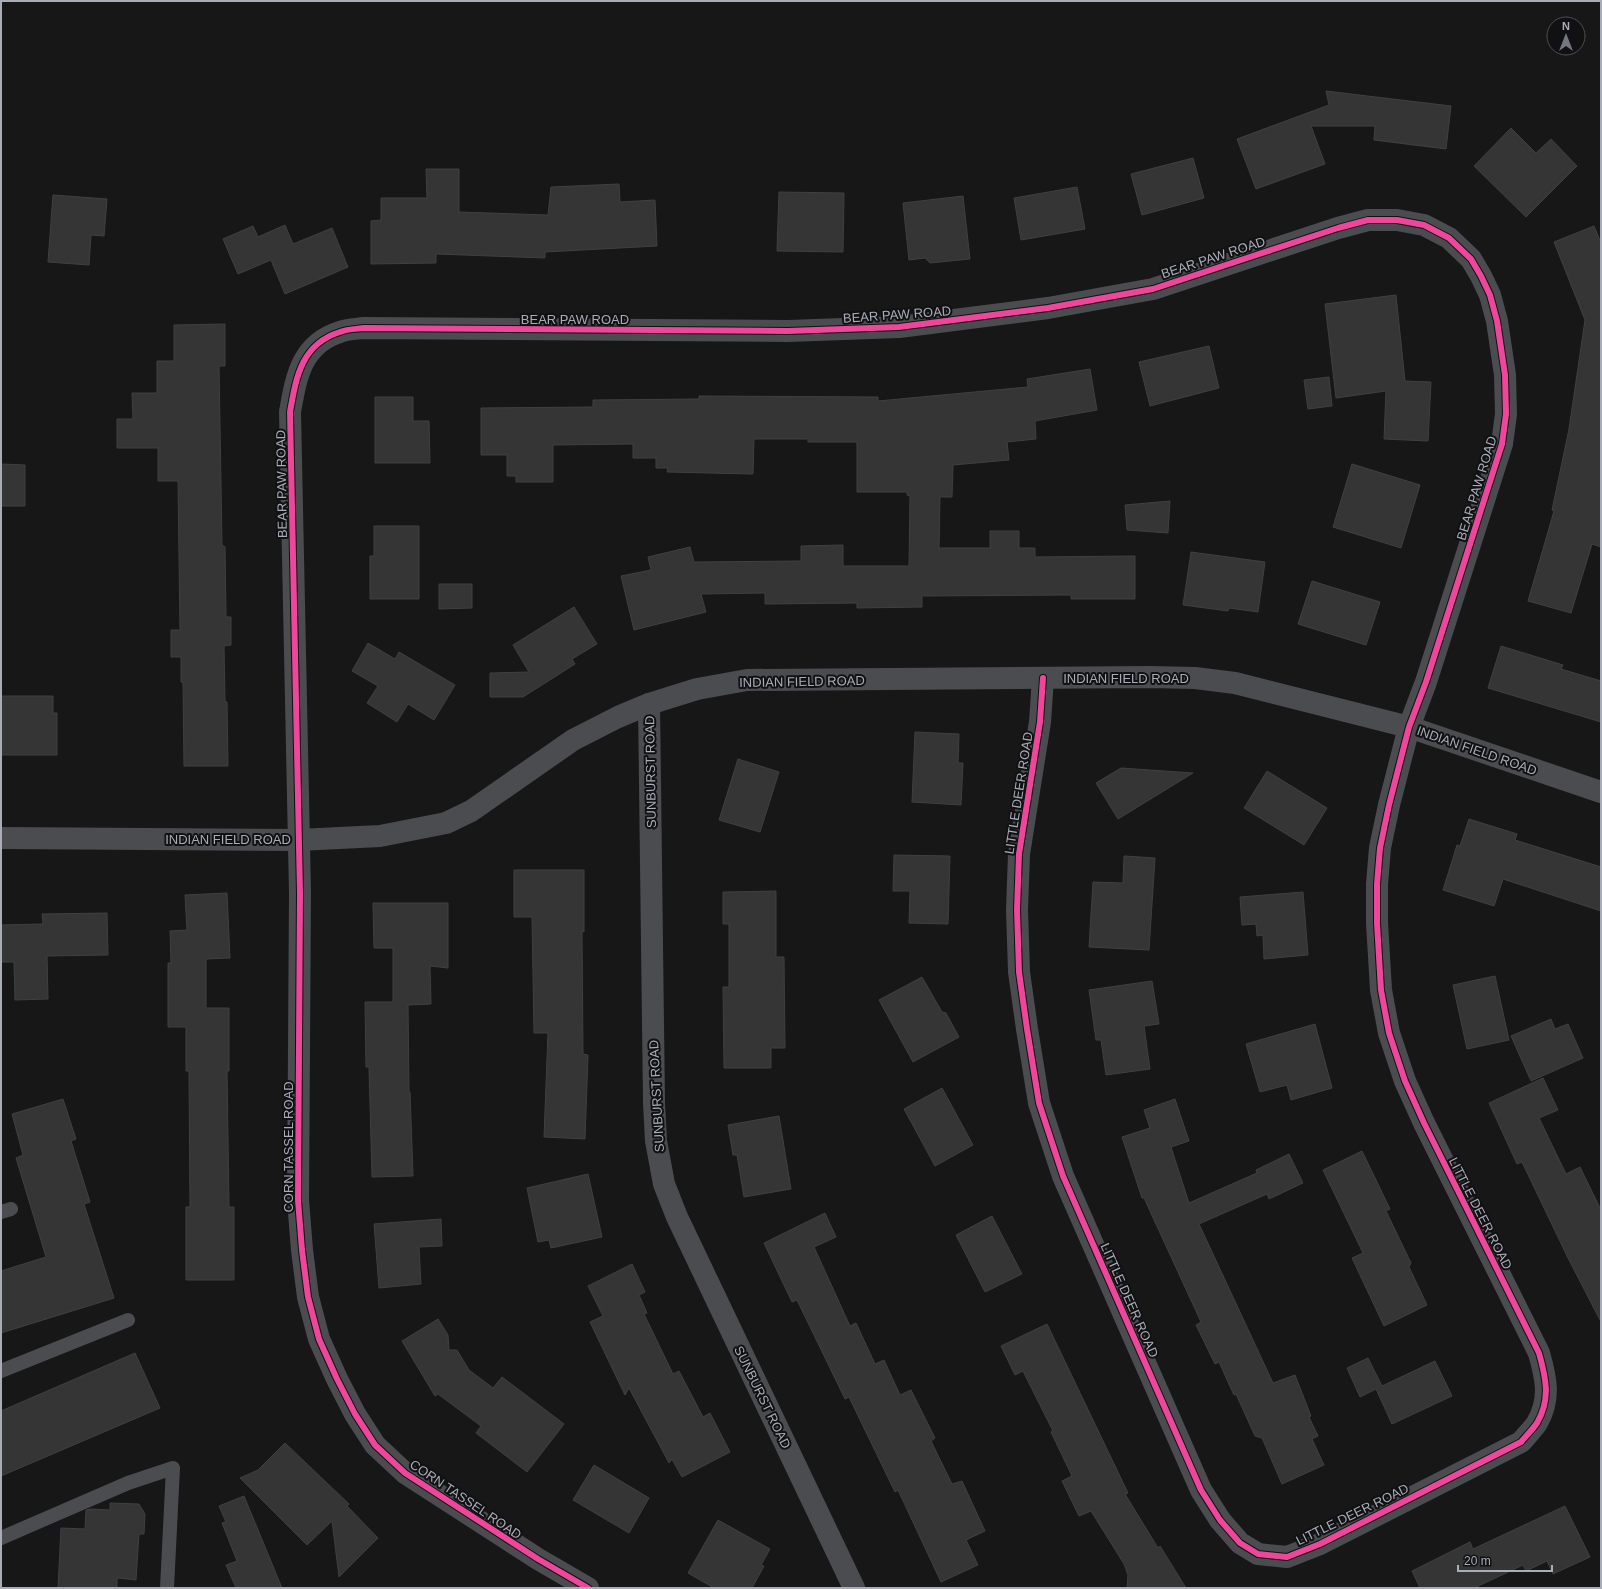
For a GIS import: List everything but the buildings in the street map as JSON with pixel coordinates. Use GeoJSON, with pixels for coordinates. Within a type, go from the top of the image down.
{"type":"FeatureCollection","features":[{"type":"Feature","properties":{"kind":"street","name":"BEAR PAW ROAD"},"geometry":{"type":"LineString","coordinates":[[299,840],[290,412],[298,372],[308,353],[321,340],[340,332],[364,328],[788,331],[899,327],[1048,308],[1153,289],[1338,228],[1368,220],[1397,220],[1424,225],[1449,238],[1471,259],[1490,295],[1505,375],[1506,414],[1502,444],[1426,682],[1409,727]]}},
{"type":"Feature","properties":{"kind":"street","name":"LITTLE DEER ROAD"},"geometry":{"type":"LineString","coordinates":[[1043,678],[1040,722],[1019,854],[1017,910],[1019,972],[1026,1029],[1039,1103],[1063,1176],[1201,1490],[1220,1520],[1240,1543],[1258,1554],[1287,1556],[1320,1544],[1521,1442],[1537,1423],[1546,1402],[1546,1378],[1539,1353],[1424,1123],[1405,1081],[1389,1033],[1381,990],[1377,923],[1377,884],[1380,848],[1389,805],[1409,727]]}},
{"type":"Feature","properties":{"kind":"street","name":"INDIAN FIELD ROAD"},"geometry":{"type":"LineString","coordinates":[[1,838],[299,840],[380,836],[446,823],[471,811],[573,740],[618,717],[649,704],[697,689],[747,680],[1195,678],[1236,683],[1409,727],[1601,792]]}},
{"type":"Feature","properties":{"kind":"street","name":"SUNBURST ROAD"},"geometry":{"type":"LineString","coordinates":[[649,704],[654,1103],[656,1141],[664,1184],[677,1217],[854,1588]]}},
{"type":"Feature","properties":{"kind":"street","name":"CORN TASSEL ROAD"},"geometry":{"type":"LineString","coordinates":[[299,840],[298,1200],[308,1297],[319,1339],[336,1379],[355,1414],[375,1445],[405,1473],[538,1559],[588,1588]]}},
{"type":"Feature","properties":{"kind":"lane"},"geometry":{"type":"LineString","coordinates":[[1,1371],[128,1320]]}},
{"type":"Feature","properties":{"kind":"lane"},"geometry":{"type":"LineString","coordinates":[[1,1538],[128,1483],[172,1468],[167,1588]]}},
{"type":"Feature","properties":{"kind":"cycle path"},"geometry":{"type":"LineString","coordinates":[[588,1588],[538,1559],[405,1473],[375,1445],[355,1414],[337,1379],[319,1339],[308,1297],[298,1200],[300,893],[290,412],[298,375],[303,364],[309,354],[327,337],[346,330],[364,328],[788,331],[899,327],[1048,308],[1153,289],[1338,228],[1368,220],[1397,220],[1424,225],[1449,238],[1471,259],[1490,295],[1497,321],[1505,375],[1506,414],[1502,444],[1426,682],[1409,727],[1389,805],[1380,848],[1377,884],[1377,923],[1381,990],[1389,1033],[1405,1081],[1424,1123],[1539,1353],[1544,1371],[1546,1397],[1537,1423],[1521,1442],[1320,1544],[1287,1557],[1258,1554],[1240,1543],[1220,1520],[1201,1490],[1063,1176],[1039,1103],[1019,972],[1017,910],[1019,854],[1040,722],[1043,678]]}}]}
